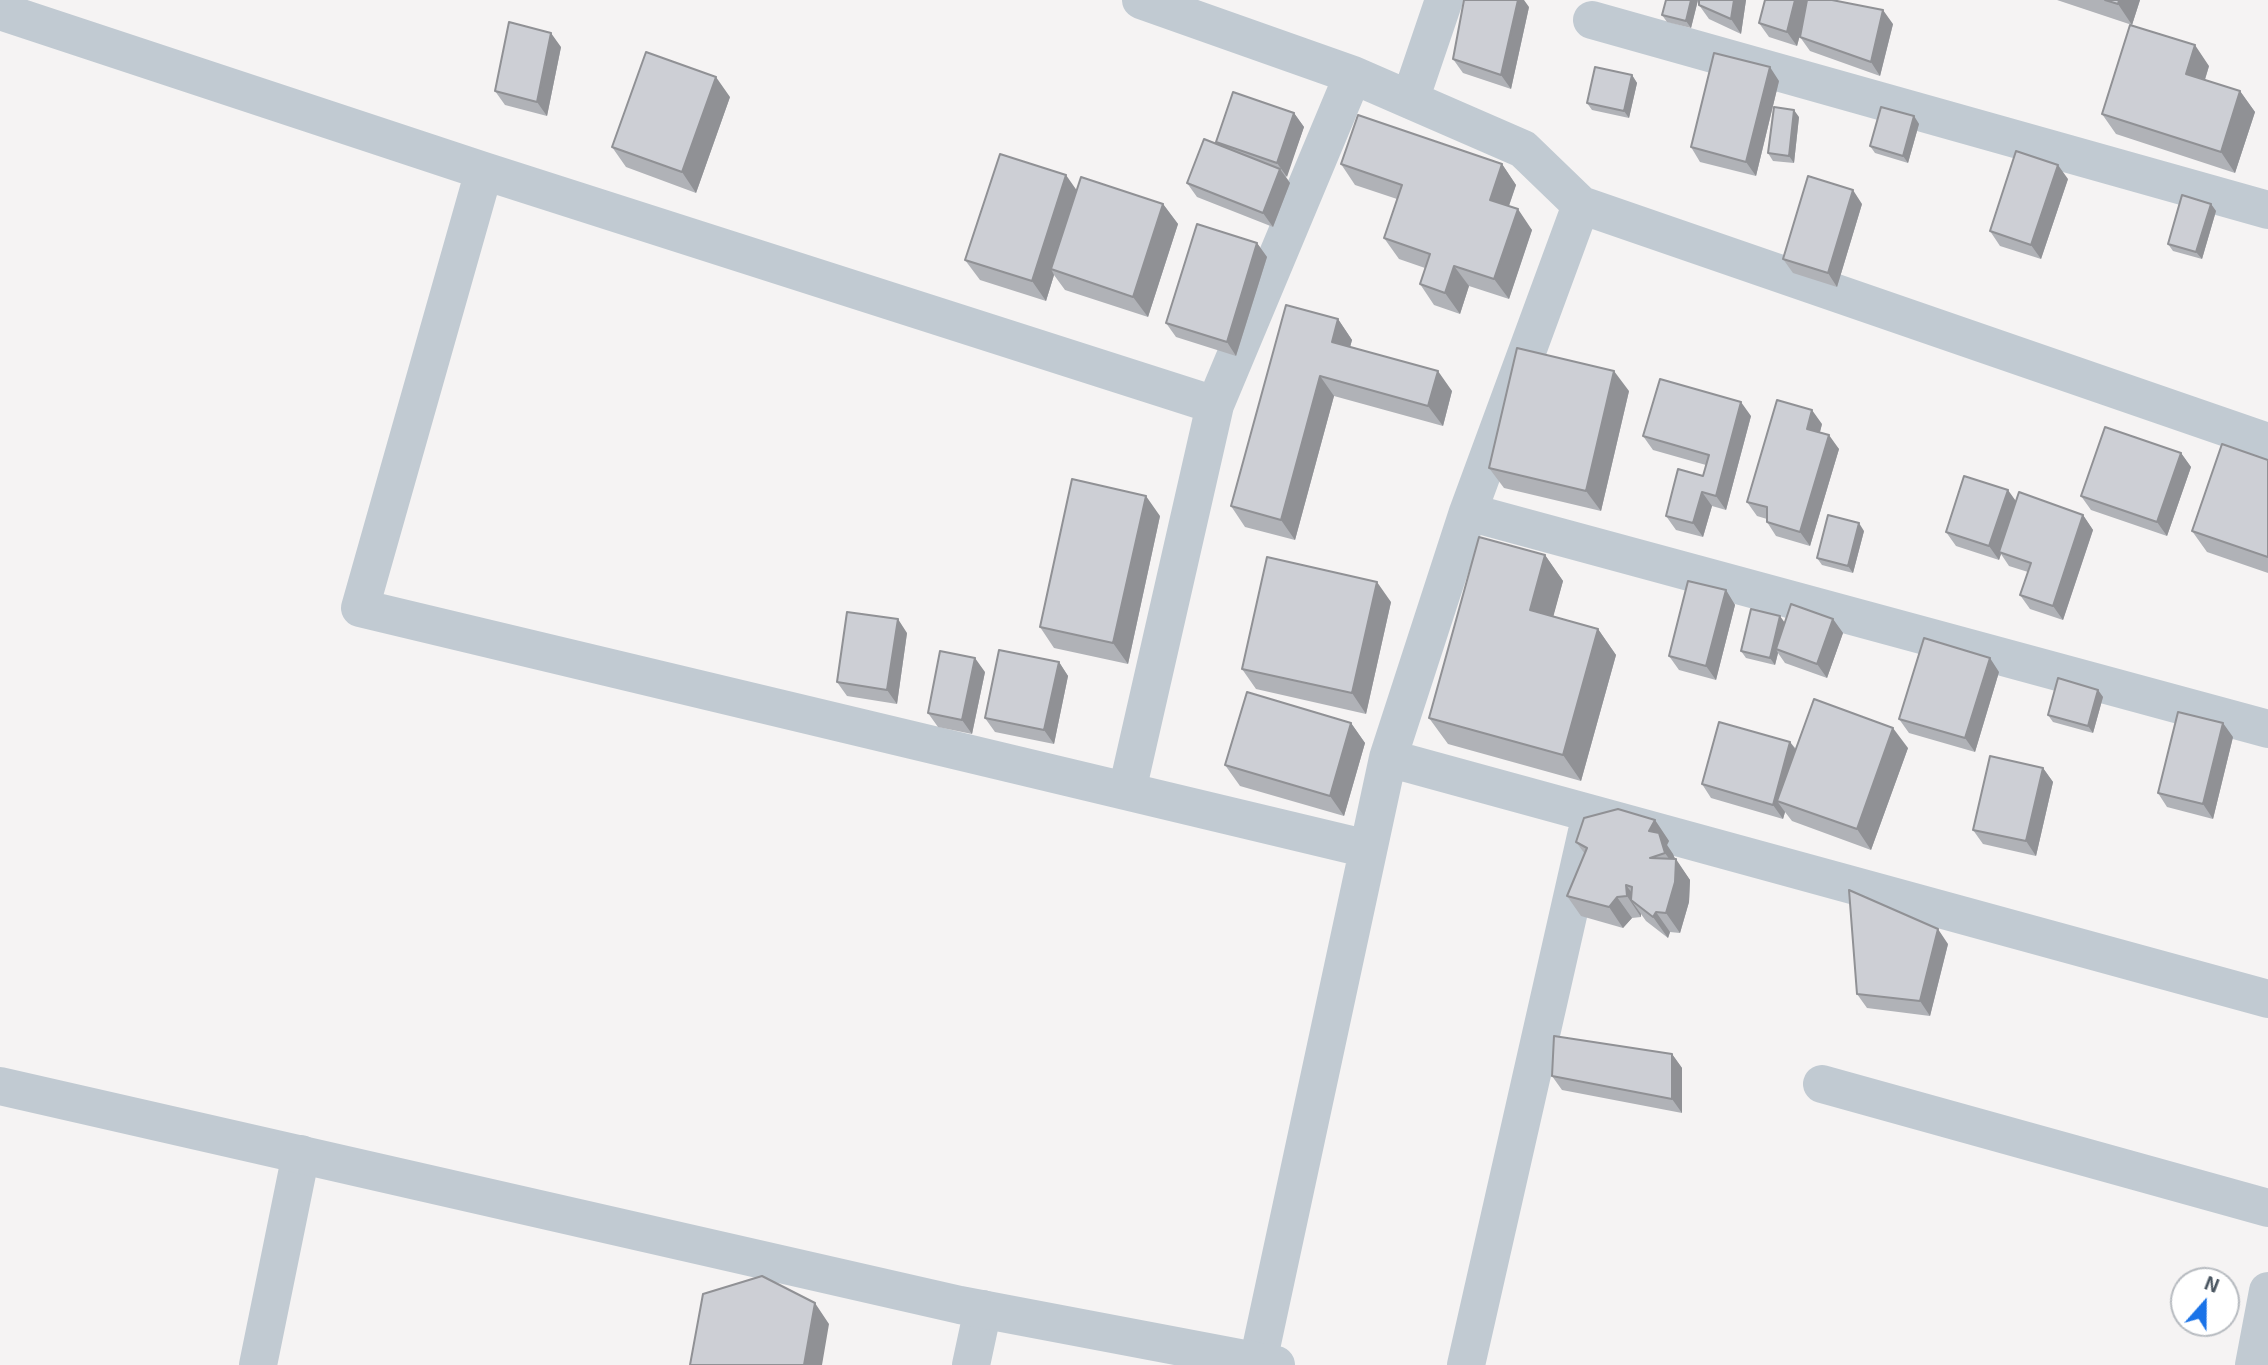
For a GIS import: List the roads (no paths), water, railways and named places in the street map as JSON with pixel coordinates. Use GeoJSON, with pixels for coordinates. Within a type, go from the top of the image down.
{"type":"FeatureCollection","features":[{"type":"Feature","properties":{"kind":"street"},"geometry":{"type":"LineString","coordinates":[[1141,0],[1353,75],[1523,149],[1581,205],[2268,442]]}},
{"type":"Feature","properties":{"kind":"street"},"geometry":{"type":"LineString","coordinates":[[1410,100],[1444,0]]}},
{"type":"Feature","properties":{"kind":"street"},"geometry":{"type":"LineString","coordinates":[[0,11],[484,171],[1215,405]]}},
{"type":"Feature","properties":{"kind":"street"},"geometry":{"type":"LineString","coordinates":[[1592,20],[2268,210]]}},
{"type":"Feature","properties":{"kind":"street"},"geometry":{"type":"LineString","coordinates":[[1126,791],[1215,405],[1353,75]]}},
{"type":"Feature","properties":{"kind":"street"},"geometry":{"type":"LineString","coordinates":[[484,171],[360,608],[1368,849]]}},
{"type":"Feature","properties":{"kind":"street"},"geometry":{"type":"LineString","coordinates":[[0,1086],[983,1309],[1267,1363],[1388,758],[1468,512],[1581,205]]}},
{"type":"Feature","properties":{"kind":"street"},"geometry":{"type":"LineString","coordinates":[[1468,512],[2268,729]]}},
{"type":"Feature","properties":{"kind":"street"},"geometry":{"type":"LineString","coordinates":[[1388,758],[2268,999]]}},
{"type":"Feature","properties":{"kind":"street"},"geometry":{"type":"LineString","coordinates":[[1466,1365],[1591,814]]}},
{"type":"Feature","properties":{"kind":"street"},"geometry":{"type":"LineString","coordinates":[[1822,1084],[2268,1208]]}},
{"type":"Feature","properties":{"kind":"street"},"geometry":{"type":"LineString","coordinates":[[258,1365],[301,1154]]}},
{"type":"Feature","properties":{"kind":"street"},"geometry":{"type":"LineString","coordinates":[[2254,1365],[2268,1291]]}},
{"type":"Feature","properties":{"kind":"street"},"geometry":{"type":"LineString","coordinates":[[971,1365],[983,1309]]}}]}
